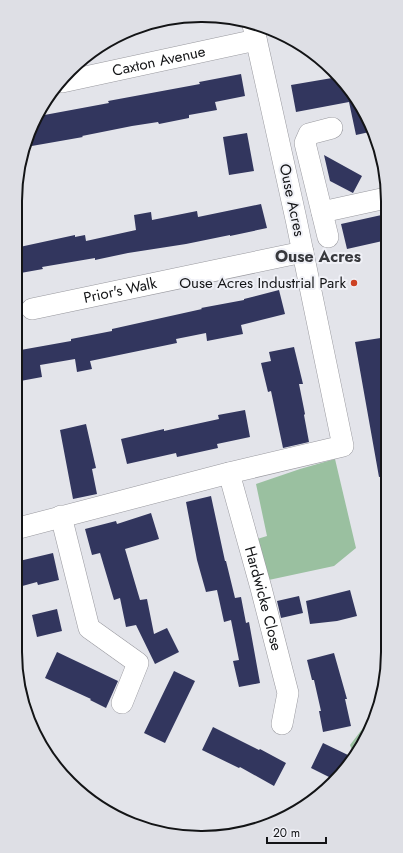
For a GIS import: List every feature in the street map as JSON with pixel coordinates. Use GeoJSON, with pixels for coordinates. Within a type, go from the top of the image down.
{"type":"FeatureCollection","features":[{"type":"Feature","properties":{"kind":"street","name":"Caxton Avenue"},"geometry":{"type":"LineString","coordinates":[[70,80],[255,33]]}},
{"type":"Feature","properties":{"kind":"street","name":"Ouse Acres"},"geometry":{"type":"LineString","coordinates":[[230,473],[343,446],[303,252],[255,33]]}},
{"type":"Feature","properties":{"kind":"street"},"geometry":{"type":"LineString","coordinates":[[328,237],[305,143],[309,134],[332,128]]}},
{"type":"Feature","properties":{"kind":"street"},"geometry":{"type":"LineString","coordinates":[[322,212],[381,199]]}},
{"type":"Feature","properties":{"kind":"street","name":"Prior's Walk"},"geometry":{"type":"LineString","coordinates":[[32,309],[303,252]]}},
{"type":"Feature","properties":{"kind":"street"},"geometry":{"type":"LineString","coordinates":[[22,527],[230,473]]}},
{"type":"Feature","properties":{"kind":"street","name":"Hardwicke Close"},"geometry":{"type":"LineString","coordinates":[[230,473],[288,693],[282,724]]}},
{"type":"Feature","properties":{"kind":"street"},"geometry":{"type":"LineString","coordinates":[[61,516],[89,628],[138,663],[122,703]]}},
{"type":"Feature","properties":{"kind":"green space"},"geometry":{"type":"Polygon","coordinates":[[[335,459],[356,548],[334,566],[264,581],[254,540],[267,536],[256,484],[335,459]]]}},
{"type":"Feature","properties":{"kind":"green space"},"geometry":{"type":"Polygon","coordinates":[[[25,683],[32,709],[28,698],[25,683]]]}},
{"type":"Feature","properties":{"kind":"green space"},"geometry":{"type":"Polygon","coordinates":[[[364,727],[352,750],[350,745],[364,727]]]}},
{"type":"Feature","properties":{"kind":"building"},"geometry":{"type":"Polygon","coordinates":[[[241,74],[245,96],[215,102],[217,110],[189,115],[189,118],[159,124],[158,122],[132,126],[82,136],[83,137],[31,146],[45,115],[109,103],[108,101],[200,84],[199,82],[241,74]]]}},
{"type":"Feature","properties":{"kind":"building"},"geometry":{"type":"Polygon","coordinates":[[[331,78],[351,102],[367,133],[356,135],[349,102],[296,112],[291,85],[331,78]]]}},
{"type":"Feature","properties":{"kind":"building"},"geometry":{"type":"Polygon","coordinates":[[[247,133],[254,171],[229,175],[223,137],[247,133]]]}},
{"type":"Feature","properties":{"kind":"building"},"geometry":{"type":"Polygon","coordinates":[[[324,155],[362,176],[353,193],[330,181],[324,155]]]}},
{"type":"Feature","properties":{"kind":"building"},"geometry":{"type":"Polygon","coordinates":[[[261,204],[267,228],[95,260],[95,258],[42,267],[43,269],[22,273],[22,246],[75,235],[75,237],[85,235],[86,241],[136,230],[134,215],[151,212],[152,220],[197,211],[198,217],[261,204]]]}},
{"type":"Feature","properties":{"kind":"building"},"geometry":{"type":"Polygon","coordinates":[[[381,215],[381,241],[347,249],[341,224],[381,215]]]}},
{"type":"Feature","properties":{"kind":"building"},"geometry":{"type":"Polygon","coordinates":[[[279,290],[285,314],[241,325],[243,334],[207,341],[206,333],[176,339],[177,343],[90,361],[92,369],[77,372],[75,359],[40,365],[42,377],[22,381],[22,350],[71,341],[71,339],[112,331],[112,329],[279,290]]]}},
{"type":"Feature","properties":{"kind":"building"},"geometry":{"type":"Polygon","coordinates":[[[381,338],[381,477],[379,477],[355,342],[381,338]]]}},
{"type":"Feature","properties":{"kind":"building"},"geometry":{"type":"Polygon","coordinates":[[[294,347],[303,384],[299,384],[309,442],[283,448],[271,391],[268,392],[261,363],[271,361],[269,352],[294,347]]]}},
{"type":"Feature","properties":{"kind":"building"},"geometry":{"type":"Polygon","coordinates":[[[245,410],[250,437],[217,444],[218,448],[177,457],[176,453],[127,464],[121,439],[219,419],[218,415],[245,410]]]}},
{"type":"Feature","properties":{"kind":"building"},"geometry":{"type":"Polygon","coordinates":[[[86,424],[96,468],[92,469],[97,494],[73,499],[60,430],[86,424]]]}},
{"type":"Feature","properties":{"kind":"building"},"geometry":{"type":"Polygon","coordinates":[[[211,496],[225,561],[235,598],[241,597],[246,623],[249,622],[260,683],[239,687],[233,661],[239,660],[231,620],[224,622],[217,590],[206,592],[197,560],[186,502],[211,496]]]}},
{"type":"Feature","properties":{"kind":"building"},"geometry":{"type":"Polygon","coordinates":[[[151,513],[159,539],[125,549],[140,600],[147,599],[154,634],[167,628],[179,652],[155,664],[136,625],[126,627],[120,598],[114,600],[100,553],[92,555],[85,529],[116,521],[117,524],[151,513]]]}},
{"type":"Feature","properties":{"kind":"building"},"geometry":{"type":"Polygon","coordinates":[[[53,553],[59,580],[38,585],[37,582],[22,586],[22,560],[53,553]]]}},
{"type":"Feature","properties":{"kind":"building"},"geometry":{"type":"Polygon","coordinates":[[[350,590],[357,616],[337,621],[310,624],[306,601],[350,590]]]}},
{"type":"Feature","properties":{"kind":"building"},"geometry":{"type":"Polygon","coordinates":[[[299,596],[303,613],[281,618],[277,601],[299,596]]]}},
{"type":"Feature","properties":{"kind":"building"},"geometry":{"type":"Polygon","coordinates":[[[57,609],[62,631],[37,637],[32,615],[57,609]]]}},
{"type":"Feature","properties":{"kind":"building"},"geometry":{"type":"Polygon","coordinates":[[[57,652],[118,681],[106,708],[90,700],[91,699],[45,678],[57,652]]]}},
{"type":"Feature","properties":{"kind":"building"},"geometry":{"type":"Polygon","coordinates":[[[334,653],[347,699],[345,699],[351,726],[323,732],[319,711],[321,711],[314,680],[312,680],[307,660],[334,653]]]}},
{"type":"Feature","properties":{"kind":"building"},"geometry":{"type":"Polygon","coordinates":[[[174,671],[195,681],[165,743],[144,733],[174,671]]]}},
{"type":"Feature","properties":{"kind":"building"},"geometry":{"type":"Polygon","coordinates":[[[213,727],[286,763],[274,786],[240,767],[239,768],[202,750],[213,727]]]}},
{"type":"Feature","properties":{"kind":"building"},"geometry":{"type":"Polygon","coordinates":[[[323,743],[348,755],[329,777],[311,768],[323,743]]]}},
{"type":"Feature","properties":{"kind":"place","name":"Ouse Acres Industrial Park"},"geometry":{"type":"Point","coordinates":[354,283]}},
{"type":"Feature","properties":{"kind":"district","name":"Ouse Acres"},"geometry":{"type":"Point","coordinates":[318,256]}}]}
